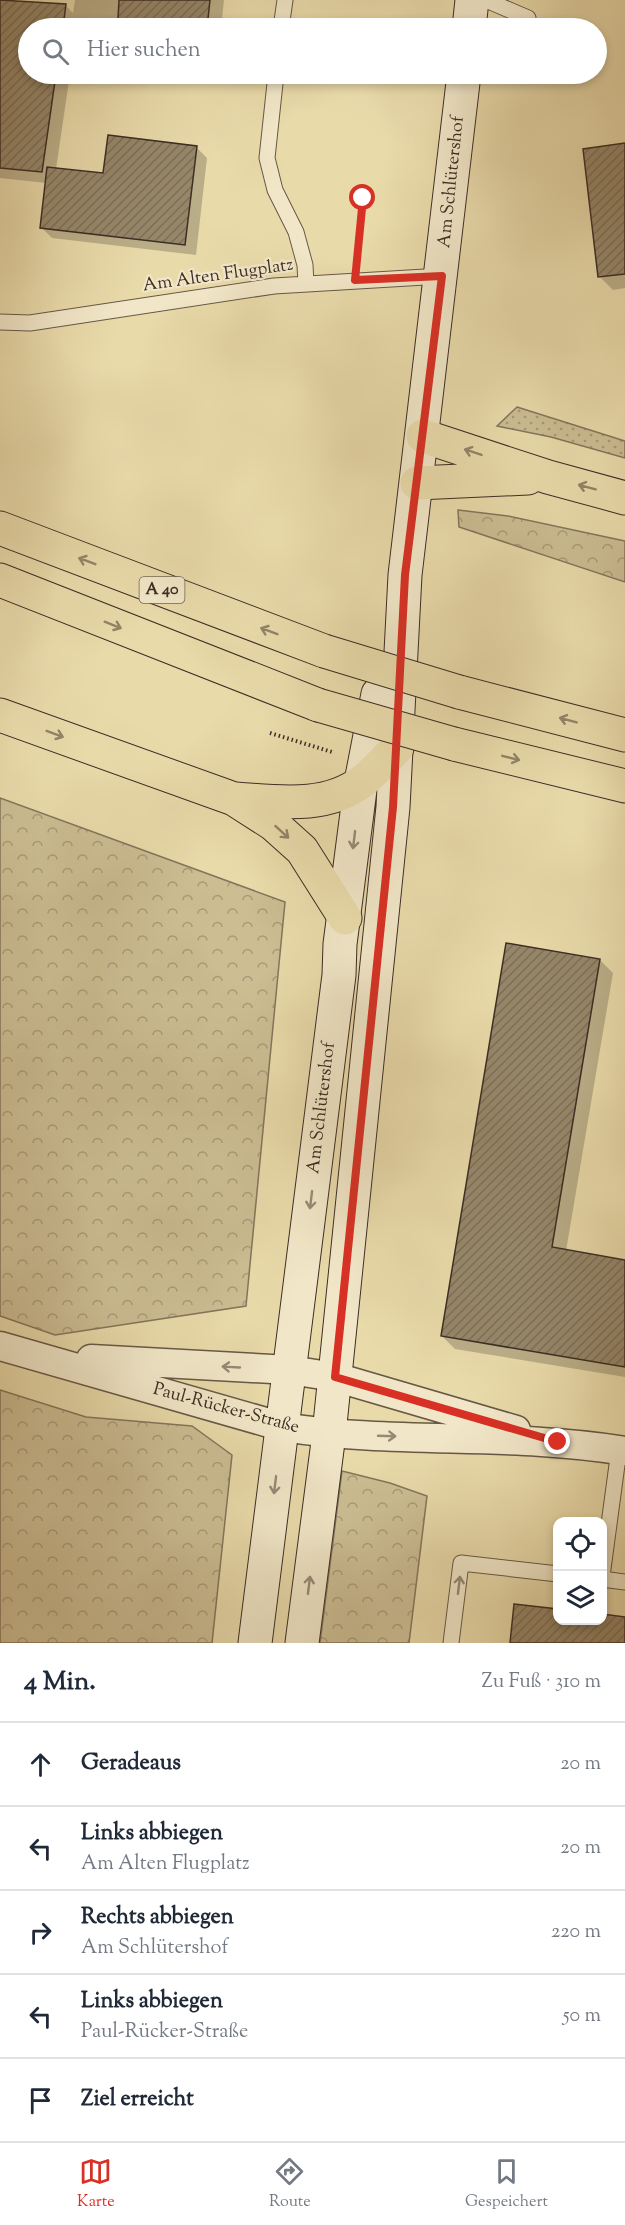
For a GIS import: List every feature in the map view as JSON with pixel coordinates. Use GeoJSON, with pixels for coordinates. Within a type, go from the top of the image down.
{"type":"FeatureCollection","features":[{"type":"Feature","properties":{"kind":"highway"},"geometry":{"type":"LineString","coordinates":[[423,436],[548,477],[625,498]]}},
{"type":"Feature","properties":{"kind":"highway"},"geometry":{"type":"LineString","coordinates":[[417,483],[548,477]]}},
{"type":"Feature","properties":{"kind":"highway","name":"A 40"},"geometry":{"type":"LineString","coordinates":[[0,528],[324,651],[459,692],[625,735]]}},
{"type":"Feature","properties":{"kind":"highway"},"geometry":{"type":"LineString","coordinates":[[0,580],[318,705],[454,744],[625,786]]}},
{"type":"Feature","properties":{"kind":"highway"},"geometry":{"type":"LineString","coordinates":[[0,715],[234,799],[273,824],[302,850],[345,918]]}},
{"type":"Feature","properties":{"kind":"highway"},"geometry":{"type":"LineString","coordinates":[[234,799],[291,803],[321,800],[361,782],[397,748]]}},
{"type":"Feature","properties":{"kind":"street"},"geometry":{"type":"LineString","coordinates":[[470,18],[472,0]]}},
{"type":"Feature","properties":{"kind":"street","name":"Am Schlütershof"},"geometry":{"type":"LineString","coordinates":[[255,1643],[361,782],[405,575],[463,84]]}},
{"type":"Feature","properties":{"kind":"street","name":"Am Schlütershof"},"geometry":{"type":"LineString","coordinates":[[302,1643],[329,1434],[397,748],[405,575]]}},
{"type":"Feature","properties":{"kind":"street","name":"Paul-Rücker-Straße"},"geometry":{"type":"LineString","coordinates":[[0,1346],[283,1427],[329,1434],[558,1442],[622,1450]]}},
{"type":"Feature","properties":{"kind":"street","name":"Paul-Rücker-Straße"},"geometry":{"type":"LineString","coordinates":[[42,1357],[290,1370],[335,1377],[558,1442]]}},
{"type":"Feature","properties":{"kind":"lane"},"geometry":{"type":"LineString","coordinates":[[282,18],[285,0]]}},
{"type":"Feature","properties":{"kind":"lane"},"geometry":{"type":"LineString","coordinates":[[486,0],[528,18]]}},
{"type":"Feature","properties":{"kind":"lane"},"geometry":{"type":"LineString","coordinates":[[275,84],[267,158],[275,189],[296,232],[305,265],[306,284]]}},
{"type":"Feature","properties":{"kind":"lane","name":"Am Alten Flugplatz"},"geometry":{"type":"LineString","coordinates":[[0,322],[30,323],[274,286],[442,276]]}},
{"type":"Feature","properties":{"kind":"lane"},"geometry":{"type":"LineString","coordinates":[[604,1571],[622,1450]]}},
{"type":"Feature","properties":{"kind":"lane"},"geometry":{"type":"LineString","coordinates":[[451,1643],[461,1563],[553,1573]]}},
{"type":"Feature","properties":{"kind":"lane"},"geometry":{"type":"LineString","coordinates":[[607,1579],[625,1582]]}},
{"type":"Feature","properties":{"kind":"path"},"geometry":{"type":"LineString","coordinates":[[354,188],[363,198],[355,280]]}},
{"type":"Feature","properties":{"kind":"path"},"geometry":{"type":"LineString","coordinates":[[270,733],[330,752]]}},
{"type":"Feature","properties":{"kind":"green space"},"geometry":{"type":"Polygon","coordinates":[[[517,407],[625,441],[625,458],[551,437],[497,426],[517,407]]]}},
{"type":"Feature","properties":{"kind":"green space"},"geometry":{"type":"Polygon","coordinates":[[[458,510],[508,516],[625,541],[625,582],[459,527],[458,510]]]}},
{"type":"Feature","properties":{"kind":"green space"},"geometry":{"type":"Polygon","coordinates":[[[0,798],[285,902],[246,1306],[55,1335],[0,1316],[0,798]]]}},
{"type":"Feature","properties":{"kind":"green space"},"geometry":{"type":"Polygon","coordinates":[[[0,1390],[86,1417],[192,1426],[232,1455],[212,1643],[0,1643],[0,1390]]]}},
{"type":"Feature","properties":{"kind":"green space"},"geometry":{"type":"Polygon","coordinates":[[[342,1471],[390,1483],[427,1496],[409,1643],[320,1643],[342,1471]]]}},
{"type":"Feature","properties":{"kind":"building"},"geometry":{"type":"Polygon","coordinates":[[[0,0],[66,4],[64,18],[18,18],[18,84],[55,84],[42,172],[0,168],[0,0]]]}},
{"type":"Feature","properties":{"kind":"building"},"geometry":{"type":"Polygon","coordinates":[[[119,0],[210,0],[208,18],[118,18],[119,0]]]}},
{"type":"Feature","properties":{"kind":"building"},"geometry":{"type":"Polygon","coordinates":[[[108,135],[197,146],[185,245],[40,228],[47,167],[103,173],[108,135]]]}},
{"type":"Feature","properties":{"kind":"building"},"geometry":{"type":"Polygon","coordinates":[[[625,143],[625,274],[598,277],[583,149],[625,143]]]}},
{"type":"Feature","properties":{"kind":"building"},"geometry":{"type":"Polygon","coordinates":[[[506,943],[600,959],[552,1247],[625,1260],[625,1367],[441,1336],[506,943]]]}},
{"type":"Feature","properties":{"kind":"building"},"geometry":{"type":"Polygon","coordinates":[[[514,1604],[553,1608],[553,1625],[607,1625],[607,1615],[625,1617],[625,1643],[510,1643],[514,1604]]]}},
{"type":"Feature","properties":{"kind":"route"},"geometry":{"type":"LineString","coordinates":[[363,198],[355,280],[442,276],[405,575],[393,807],[335,1377],[558,1442]]}}]}
